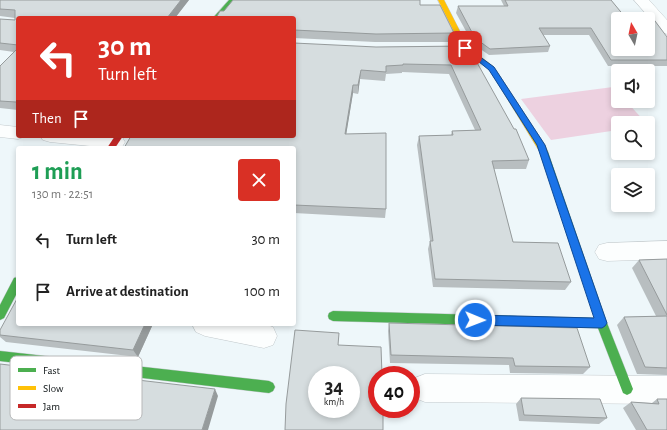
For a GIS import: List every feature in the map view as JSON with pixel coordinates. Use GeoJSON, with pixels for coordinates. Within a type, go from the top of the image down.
{"type":"FeatureCollection","features":[{"type":"Feature","properties":{"kind":"street"},"geometry":{"type":"LineString","coordinates":[[218,16],[232,0]]}},
{"type":"Feature","properties":{"kind":"street"},"geometry":{"type":"LineString","coordinates":[[441,0],[458,48],[492,68],[541,145],[602,323],[627,389]]}},
{"type":"Feature","properties":{"kind":"street"},"geometry":{"type":"LineString","coordinates":[[641,0],[667,29]]}},
{"type":"Feature","properties":{"kind":"street"},"geometry":{"type":"LineString","coordinates":[[0,132],[16,133]]}},
{"type":"Feature","properties":{"kind":"street"},"geometry":{"type":"LineString","coordinates":[[72,138],[115,142]]}},
{"type":"Feature","properties":{"kind":"street"},"geometry":{"type":"LineString","coordinates":[[607,252],[667,250]]}},
{"type":"Feature","properties":{"kind":"street"},"geometry":{"type":"LineString","coordinates":[[0,315],[16,285]]}},
{"type":"Feature","properties":{"kind":"street"},"geometry":{"type":"LineString","coordinates":[[334,316],[602,323]]}},
{"type":"Feature","properties":{"kind":"street"},"geometry":{"type":"LineString","coordinates":[[215,326],[264,336]]}},
{"type":"Feature","properties":{"kind":"street"},"geometry":{"type":"LineString","coordinates":[[0,356],[10,357]]}},
{"type":"Feature","properties":{"kind":"street"},"geometry":{"type":"LineString","coordinates":[[142,372],[269,387]]}},
{"type":"Feature","properties":{"kind":"street"},"geometry":{"type":"LineString","coordinates":[[425,388],[667,390]]}},
{"type":"Feature","properties":{"kind":"shaded area"},"geometry":{"type":"Polygon","coordinates":[[[611,87],[611,108],[632,108],[640,116],[611,116],[611,131],[551,140],[521,99],[611,87]]]}},
{"type":"Feature","properties":{"kind":"building"},"geometry":{"type":"Polygon","coordinates":[[[0,0],[181,0],[169,16],[16,16],[16,45],[0,43],[0,19],[15,20],[15,10],[0,9],[0,0]]]}},
{"type":"Feature","properties":{"kind":"building"},"geometry":{"type":"Polygon","coordinates":[[[233,0],[420,0],[420,5],[440,5],[454,33],[376,34],[296,30],[296,16],[217,16],[220,11],[224,11],[233,0]]]}},
{"type":"Feature","properties":{"kind":"building"},"geometry":{"type":"Polygon","coordinates":[[[505,0],[611,0],[621,12],[611,12],[611,56],[655,56],[655,21],[667,37],[667,60],[611,60],[591,28],[539,28],[550,46],[490,49],[475,38],[458,6],[508,6],[505,0]]]}},
{"type":"Feature","properties":{"kind":"building"},"geometry":{"type":"Polygon","coordinates":[[[296,43],[376,47],[465,46],[470,50],[514,129],[516,129],[529,160],[492,161],[513,242],[558,243],[571,282],[435,279],[430,241],[433,241],[419,136],[453,135],[452,131],[481,130],[451,65],[403,64],[386,66],[386,72],[361,70],[358,85],[353,85],[345,134],[386,133],[386,209],[296,205],[296,146],[125,146],[130,138],[296,138],[296,43]]]}},
{"type":"Feature","properties":{"kind":"building"},"geometry":{"type":"Polygon","coordinates":[[[16,50],[16,102],[0,101],[0,66],[16,50]]]}},
{"type":"Feature","properties":{"kind":"building"},"geometry":{"type":"Polygon","coordinates":[[[667,259],[667,315],[639,260],[667,259]]]}},
{"type":"Feature","properties":{"kind":"building"},"geometry":{"type":"Polygon","coordinates":[[[16,301],[16,326],[144,326],[133,350],[0,335],[0,330],[16,301]]]}},
{"type":"Feature","properties":{"kind":"building"},"geometry":{"type":"Polygon","coordinates":[[[667,316],[667,368],[645,367],[624,317],[667,316]]]}},
{"type":"Feature","properties":{"kind":"building"},"geometry":{"type":"Polygon","coordinates":[[[389,323],[577,328],[590,367],[515,366],[513,358],[391,355],[389,323]]]}},
{"type":"Feature","properties":{"kind":"building"},"geometry":{"type":"Polygon","coordinates":[[[295,330],[339,333],[338,345],[381,347],[382,366],[368,366],[368,418],[383,418],[383,430],[285,430],[286,404],[295,330]]]}},
{"type":"Feature","properties":{"kind":"building"},"geometry":{"type":"Polygon","coordinates":[[[0,364],[10,365],[10,420],[142,420],[142,381],[215,389],[202,430],[0,430],[0,364]]]}},
{"type":"Feature","properties":{"kind":"building"},"geometry":{"type":"Polygon","coordinates":[[[521,398],[600,399],[607,418],[524,415],[521,398]]]}},
{"type":"Feature","properties":{"kind":"building"},"geometry":{"type":"Polygon","coordinates":[[[657,399],[667,399],[667,430],[647,430],[631,402],[659,404],[657,399]]]}},
{"type":"Feature","properties":{"kind":"traffic: fast"},"geometry":{"type":"LineString","coordinates":[[218,16],[232,0]]}},
{"type":"Feature","properties":{"kind":"traffic: fast"},"geometry":{"type":"LineString","coordinates":[[544,152],[602,323],[627,389]]}},
{"type":"Feature","properties":{"kind":"traffic: fast"},"geometry":{"type":"LineString","coordinates":[[0,315],[16,285]]}},
{"type":"Feature","properties":{"kind":"traffic: fast"},"geometry":{"type":"LineString","coordinates":[[333,316],[602,323]]}},
{"type":"Feature","properties":{"kind":"traffic: fast"},"geometry":{"type":"LineString","coordinates":[[0,356],[10,357]]}},
{"type":"Feature","properties":{"kind":"traffic: fast"},"geometry":{"type":"LineString","coordinates":[[142,372],[269,387]]}},
{"type":"Feature","properties":{"kind":"traffic: slow"},"geometry":{"type":"LineString","coordinates":[[441,0],[465,48],[492,68],[544,152]]}},
{"type":"Feature","properties":{"kind":"traffic: jam"},"geometry":{"type":"LineString","coordinates":[[112,146],[118,138]]}},
{"type":"Feature","properties":{"kind":"route"},"geometry":{"type":"LineString","coordinates":[[465,48],[492,68],[541,145],[602,323],[475,320]]}}]}
